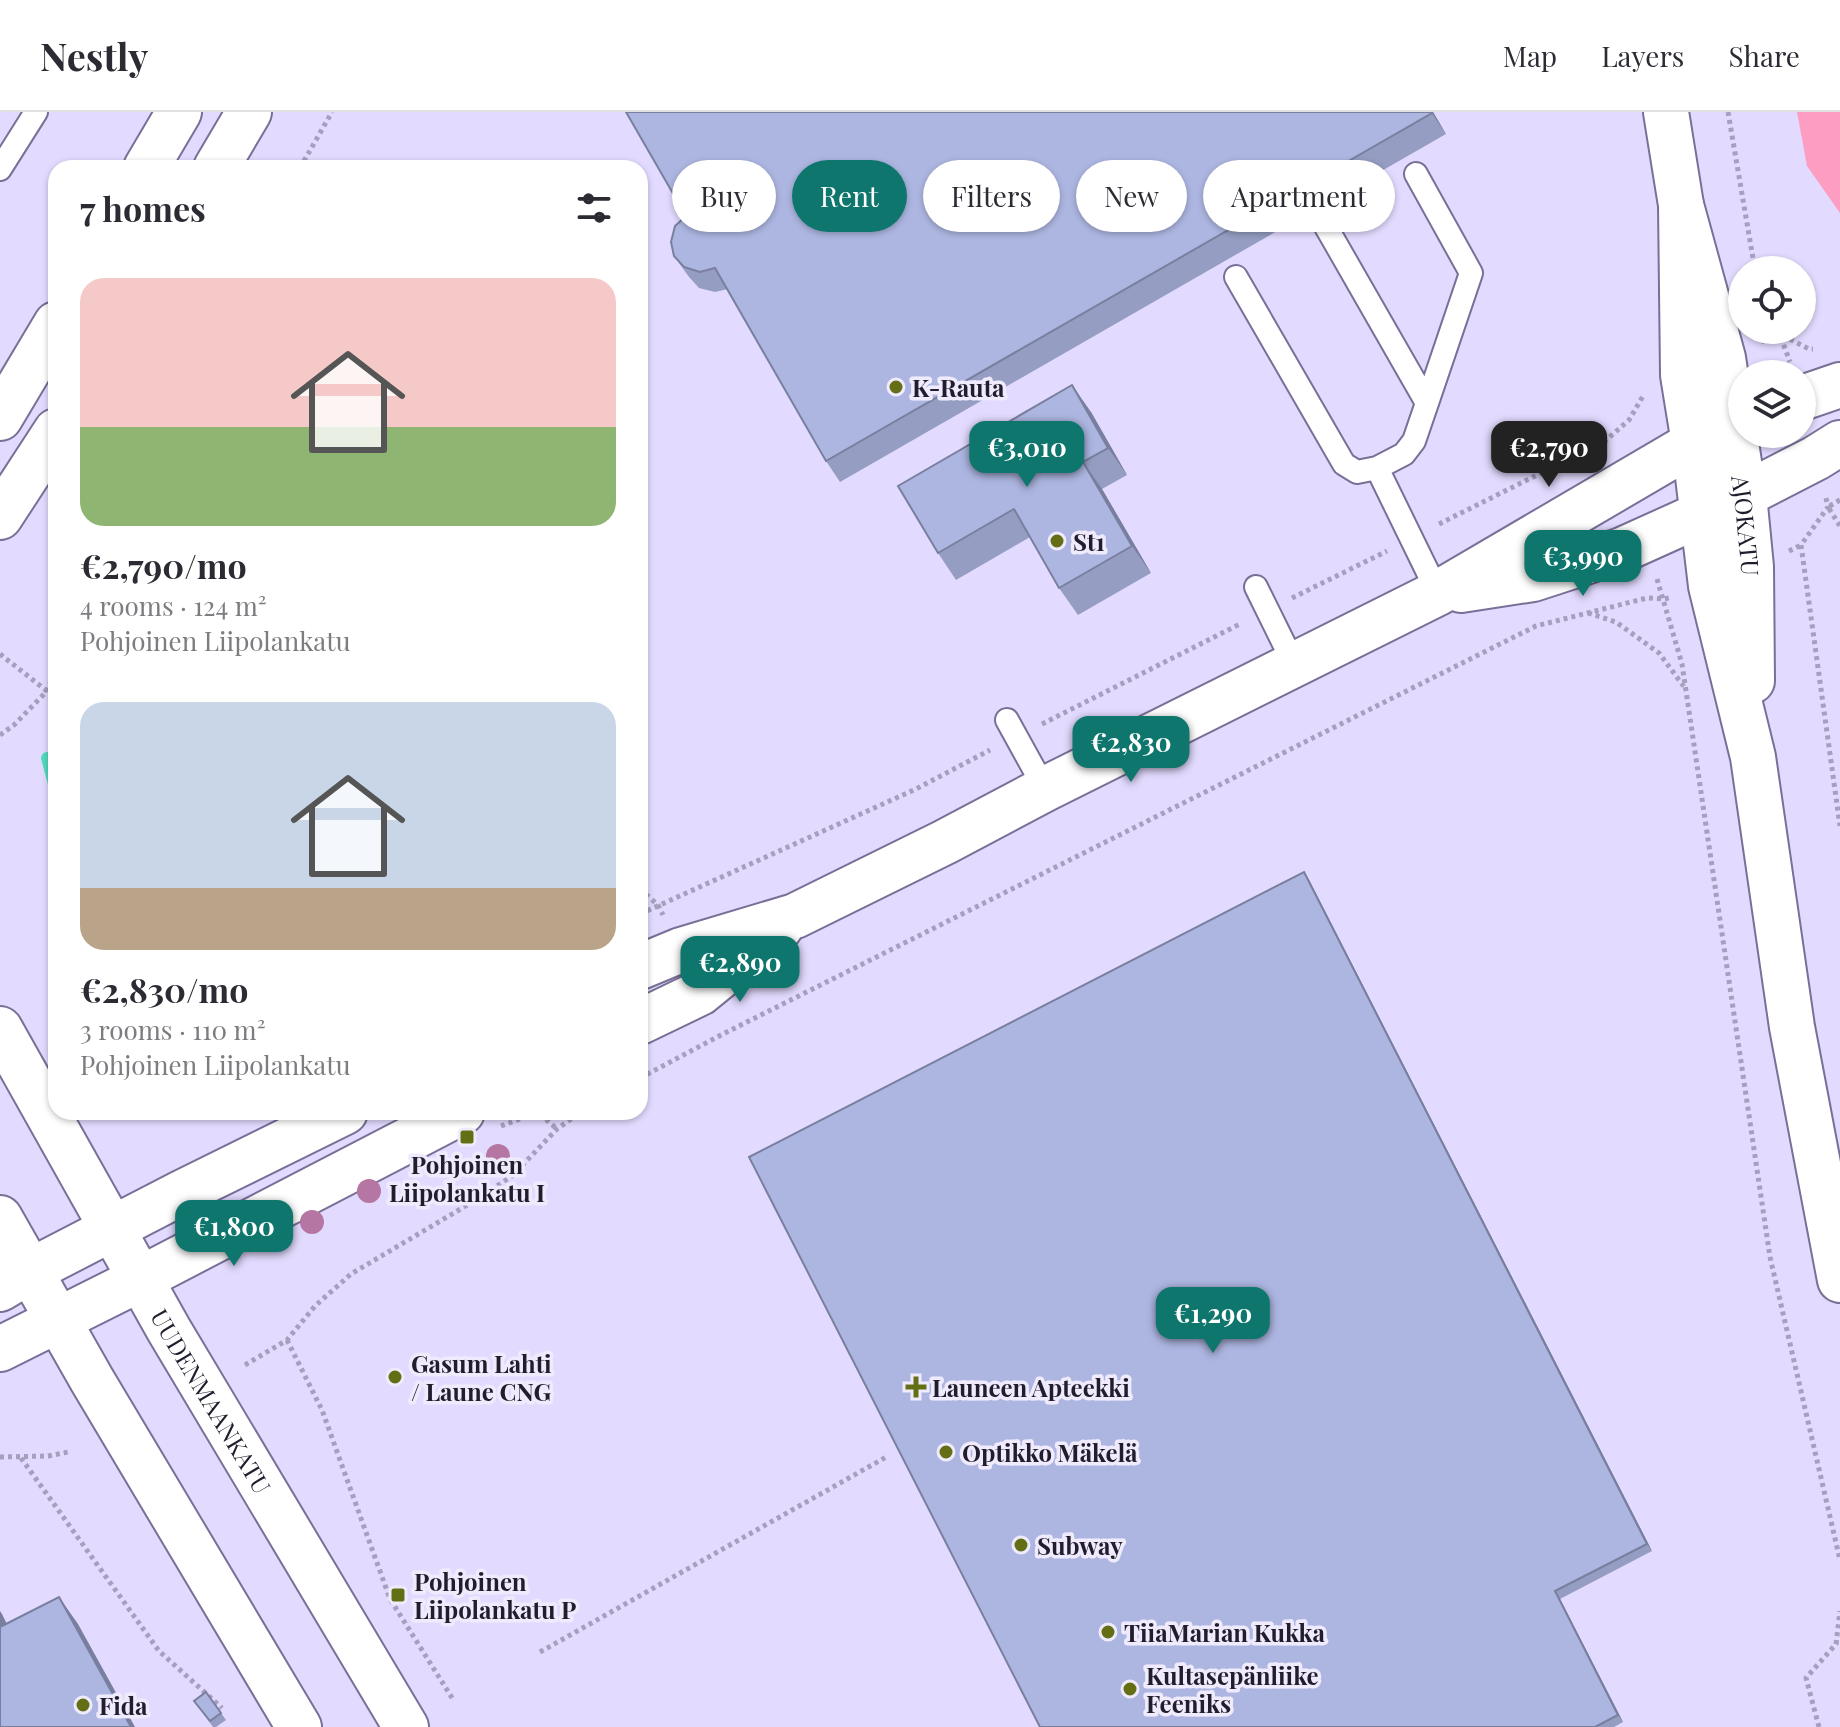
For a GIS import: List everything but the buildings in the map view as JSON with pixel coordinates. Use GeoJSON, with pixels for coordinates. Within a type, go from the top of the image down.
{"type":"FeatureCollection","features":[{"type":"Feature","properties":{"kind":"street"},"geometry":{"type":"LineString","coordinates":[[151,160],[179,112]]}},
{"type":"Feature","properties":{"kind":"street"},"geometry":{"type":"LineString","coordinates":[[221,160],[249,112]]}},
{"type":"Feature","properties":{"kind":"street","name":"AJOKATU"},"geometry":{"type":"LineString","coordinates":[[1666,112],[1681,205],[1728,380]]}},
{"type":"Feature","properties":{"kind":"street","name":"AJOKATU"},"geometry":{"type":"LineString","coordinates":[[1681,205],[1683,375],[1711,586],[1753,757],[1792,1027],[1840,1280]]}},
{"type":"Feature","properties":{"kind":"street"},"geometry":{"type":"LineString","coordinates":[[0,418],[48,337]]}},
{"type":"Feature","properties":{"kind":"street"},"geometry":{"type":"LineString","coordinates":[[1816,393],[1840,385]]}},
{"type":"Feature","properties":{"kind":"street"},"geometry":{"type":"LineString","coordinates":[[648,964],[681,950],[795,916],[945,842],[1438,593],[1694,443],[1728,429]]}},
{"type":"Feature","properties":{"kind":"street"},"geometry":{"type":"LineString","coordinates":[[0,517],[48,443]]}},
{"type":"Feature","properties":{"kind":"street","name":"AJOKATU"},"geometry":{"type":"LineString","coordinates":[[1740,448],[1751,567],[1753,757]]}},
{"type":"Feature","properties":{"kind":"street"},"geometry":{"type":"LineString","coordinates":[[1438,593],[1533,579],[1622,550],[1744,495],[1828,450]]}},
{"type":"Feature","properties":{"kind":"street"},"geometry":{"type":"LineString","coordinates":[[648,1018],[700,993],[795,916]]}},
{"type":"Feature","properties":{"kind":"street","name":"UUDENMAANKATU"},"geometry":{"type":"LineString","coordinates":[[0,1029],[48,1114]]}},
{"type":"Feature","properties":{"kind":"street","name":"UUDENMAANKATU"},"geometry":{"type":"LineString","coordinates":[[51,1120],[140,1279],[406,1727]]}},
{"type":"Feature","properties":{"kind":"street"},"geometry":{"type":"LineString","coordinates":[[15,1280],[329,1120]]}},
{"type":"Feature","properties":{"kind":"street"},"geometry":{"type":"LineString","coordinates":[[0,1349],[140,1279],[477,1120]]}},
{"type":"Feature","properties":{"kind":"street"},"geometry":{"type":"LineString","coordinates":[[0,1218],[15,1280],[58,1321],[299,1727]]}},
{"type":"Feature","properties":{"kind":"lane"},"geometry":{"type":"LineString","coordinates":[[0,169],[36,112]]}},
{"type":"Feature","properties":{"kind":"lane"},"geometry":{"type":"LineString","coordinates":[[1236,277],[1344,464],[1357,472],[1377,468],[1404,454],[1414,441],[1471,273],[1416,174]]}},
{"type":"Feature","properties":{"kind":"lane"},"geometry":{"type":"LineString","coordinates":[[1329,232],[1427,403]]}},
{"type":"Feature","properties":{"kind":"lane"},"geometry":{"type":"LineString","coordinates":[[1377,468],[1438,593]]}},
{"type":"Feature","properties":{"kind":"lane"},"geometry":{"type":"LineString","coordinates":[[1256,587],[1295,666]]}},
{"type":"Feature","properties":{"kind":"lane"},"geometry":{"type":"LineString","coordinates":[[1007,720],[1045,789]]}},
{"type":"Feature","properties":{"kind":"path"},"geometry":{"type":"LineString","coordinates":[[305,160],[332,112]]}},
{"type":"Feature","properties":{"kind":"path"},"geometry":{"type":"LineString","coordinates":[[1728,112],[1753,256]]}},
{"type":"Feature","properties":{"kind":"path"},"geometry":{"type":"LineString","coordinates":[[1828,450],[1828,507],[1840,526]]}},
{"type":"Feature","properties":{"kind":"path"},"geometry":{"type":"LineString","coordinates":[[1840,500],[1828,507],[1801,545],[1840,826]]}},
{"type":"Feature","properties":{"kind":"path"},"geometry":{"type":"LineString","coordinates":[[648,1074],[1536,626],[1587,613],[1616,622],[1659,653],[1685,689],[1770,1257],[1840,1560]]}},
{"type":"Feature","properties":{"kind":"path"},"geometry":{"type":"LineString","coordinates":[[0,654],[47,691],[0,735]]}},
{"type":"Feature","properties":{"kind":"path"},"geometry":{"type":"LineString","coordinates":[[648,896],[658,905],[648,910]]}},
{"type":"Feature","properties":{"kind":"path"},"geometry":{"type":"LineString","coordinates":[[547,1120],[557,1129]]}},
{"type":"Feature","properties":{"kind":"path"},"geometry":{"type":"LineString","coordinates":[[245,1365],[287,1340],[315,1306],[351,1274],[512,1176],[570,1120]]}},
{"type":"Feature","properties":{"kind":"path"},"geometry":{"type":"LineString","coordinates":[[287,1340],[322,1410],[390,1599],[454,1701]]}},
{"type":"Feature","properties":{"kind":"path"},"geometry":{"type":"LineString","coordinates":[[0,1457],[21,1458],[68,1452]]}},
{"type":"Feature","properties":{"kind":"path"},"geometry":{"type":"LineString","coordinates":[[540,1652],[888,1456]]}},
{"type":"Feature","properties":{"kind":"path"},"geometry":{"type":"LineString","coordinates":[[21,1458],[159,1651],[222,1708]]}},
{"type":"Feature","properties":{"kind":"path"},"geometry":{"type":"LineString","coordinates":[[1819,1727],[1806,1678],[1836,1644],[1840,1611]]}},
{"type":"Feature","properties":{"kind":"shaded area"},"geometry":{"type":"Polygon","coordinates":[[[1797,112],[1840,112],[1840,213],[1807,166],[1797,112]]]}},
{"type":"Feature","properties":{"kind":"place","name":"K-Rauta"},"geometry":{"type":"Point","coordinates":[896,387]}},
{"type":"Feature","properties":{"kind":"place","name":"St1"},"geometry":{"type":"Point","coordinates":[1057,541]}},
{"type":"Feature","properties":{"kind":"place","name":"Pohjoinen Liipolankatu I"},"geometry":{"type":"Point","coordinates":[467,1137]}},
{"type":"Feature","properties":{"kind":"place","name":"Gasum Lahti / Laune CNG"},"geometry":{"type":"Point","coordinates":[395,1377]}},
{"type":"Feature","properties":{"kind":"place","name":"Launeen Apteekki"},"geometry":{"type":"Point","coordinates":[916,1387]}},
{"type":"Feature","properties":{"kind":"place","name":"Optikko Mäkelä"},"geometry":{"type":"Point","coordinates":[946,1452]}},
{"type":"Feature","properties":{"kind":"place","name":"Subway"},"geometry":{"type":"Point","coordinates":[1021,1545]}},
{"type":"Feature","properties":{"kind":"place","name":"Pohjoinen Liipolankatu P"},"geometry":{"type":"Point","coordinates":[398,1595]}},
{"type":"Feature","properties":{"kind":"place","name":"TiiaMarian Kukka"},"geometry":{"type":"Point","coordinates":[1108,1632]}},
{"type":"Feature","properties":{"kind":"place","name":"Kultasepänliike Feeniks"},"geometry":{"type":"Point","coordinates":[1130,1689]}},
{"type":"Feature","properties":{"kind":"place","name":"Fida"},"geometry":{"type":"Point","coordinates":[83,1705]}}]}
